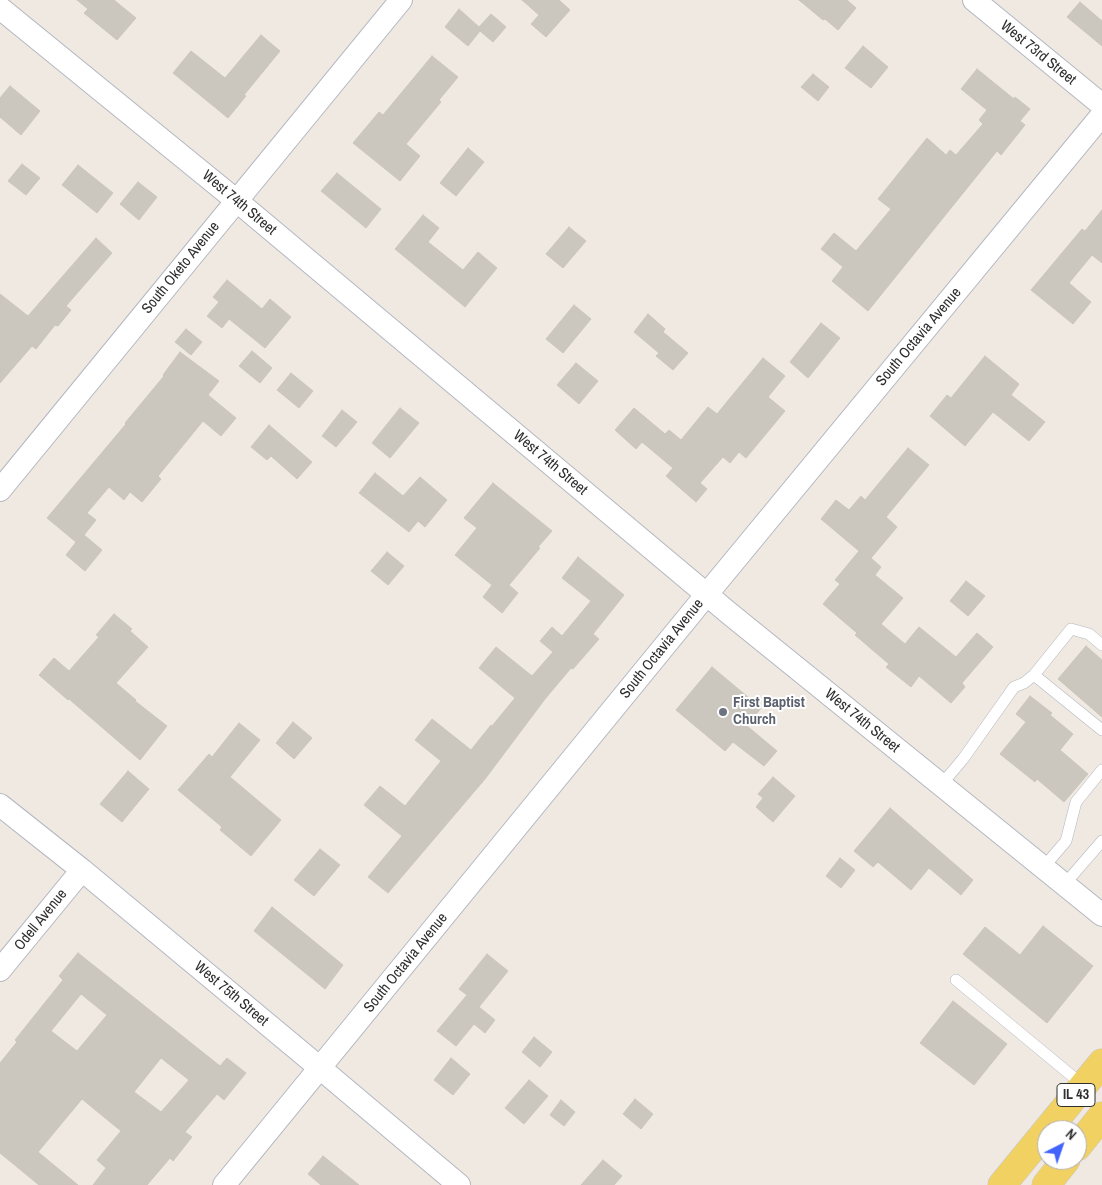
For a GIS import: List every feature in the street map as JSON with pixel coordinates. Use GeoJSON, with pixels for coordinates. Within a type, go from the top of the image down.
{"type":"FeatureCollection","features":[{"type":"Feature","properties":{"kind":"main road","name":"IL 43"},"geometry":{"type":"LineString","coordinates":[[1002,1185],[1102,1062]]}},
{"type":"Feature","properties":{"kind":"main road","name":"IL 43"},"geometry":{"type":"LineString","coordinates":[[1087,1135],[1102,1116]]}},
{"type":"Feature","properties":{"kind":"main road"},"geometry":{"type":"LineString","coordinates":[[1046,1185],[1058,1170]]}},
{"type":"Feature","properties":{"kind":"street","name":"South Oketo Avenue"},"geometry":{"type":"LineString","coordinates":[[0,490],[401,0]]}},
{"type":"Feature","properties":{"kind":"street","name":"West 73rd Street"},"geometry":{"type":"LineString","coordinates":[[974,0],[1102,105]]}},
{"type":"Feature","properties":{"kind":"street","name":"West 74th Street"},"geometry":{"type":"LineString","coordinates":[[0,8],[237,200],[707,594],[1102,915]]}},
{"type":"Feature","properties":{"kind":"street","name":"South Octavia Avenue"},"geometry":{"type":"LineString","coordinates":[[224,1185],[707,594],[1102,116]]}},
{"type":"Feature","properties":{"kind":"street","name":"West 75th Street"},"geometry":{"type":"LineString","coordinates":[[0,805],[82,870],[458,1185]]}},
{"type":"Feature","properties":{"kind":"street","name":"Odell Avenue"},"geometry":{"type":"LineString","coordinates":[[0,970],[82,870]]}},
{"type":"Feature","properties":{"kind":"lane"},"geometry":{"type":"LineString","coordinates":[[941,785],[963,758],[1014,687],[1024,683],[1034,675],[1071,629],[1089,634],[1102,645]]}},
{"type":"Feature","properties":{"kind":"lane"},"geometry":{"type":"LineString","coordinates":[[1034,675],[1102,730]]}},
{"type":"Feature","properties":{"kind":"lane"},"geometry":{"type":"LineString","coordinates":[[1043,868],[1066,841],[1076,802],[1102,770]]}},
{"type":"Feature","properties":{"kind":"lane"},"geometry":{"type":"LineString","coordinates":[[1064,885],[1102,841]]}},
{"type":"Feature","properties":{"kind":"lane"},"geometry":{"type":"LineString","coordinates":[[956,980],[1083,1085]]}},
{"type":"Feature","properties":{"kind":"building"},"geometry":{"type":"Polygon","coordinates":[[[77,0],[114,0],[136,18],[117,40],[84,13],[88,9],[77,0]]]}},
{"type":"Feature","properties":{"kind":"building"},"geometry":{"type":"Polygon","coordinates":[[[522,0],[559,0],[570,10],[546,37],[531,24],[539,15],[522,0]]]}},
{"type":"Feature","properties":{"kind":"building"},"geometry":{"type":"Polygon","coordinates":[[[799,0],[847,0],[856,8],[838,30],[799,0]]]}},
{"type":"Feature","properties":{"kind":"building"},"geometry":{"type":"Polygon","coordinates":[[[1080,2],[1102,21],[1102,46],[1067,17],[1080,2]]]}},
{"type":"Feature","properties":{"kind":"building"},"geometry":{"type":"Polygon","coordinates":[[[459,9],[479,27],[491,14],[506,27],[493,42],[480,31],[468,46],[445,27],[459,9]]]}},
{"type":"Feature","properties":{"kind":"building"},"geometry":{"type":"Polygon","coordinates":[[[261,35],[280,51],[228,118],[173,73],[191,51],[225,78],[261,35]]]}},
{"type":"Feature","properties":{"kind":"building"},"geometry":{"type":"Polygon","coordinates":[[[863,46],[888,67],[871,88],[845,68],[863,46]]]}},
{"type":"Feature","properties":{"kind":"building"},"geometry":{"type":"Polygon","coordinates":[[[432,56],[458,77],[439,100],[441,102],[406,144],[420,156],[400,181],[353,143],[379,112],[383,115],[432,56]]]}},
{"type":"Feature","properties":{"kind":"building"},"geometry":{"type":"Polygon","coordinates":[[[977,69],[1014,99],[1015,97],[1030,109],[1020,121],[1025,125],[1001,155],[997,151],[868,311],[832,281],[843,267],[821,249],[834,233],[856,251],[891,209],[878,199],[927,138],[946,155],[950,150],[956,155],[983,124],[979,120],[987,110],[961,89],[977,69]]]}},
{"type":"Feature","properties":{"kind":"building"},"geometry":{"type":"Polygon","coordinates":[[[813,74],[829,87],[818,101],[801,87],[813,74]]]}},
{"type":"Feature","properties":{"kind":"building"},"geometry":{"type":"Polygon","coordinates":[[[10,86],[40,111],[21,135],[0,117],[0,98],[10,86]]]}},
{"type":"Feature","properties":{"kind":"building"},"geometry":{"type":"Polygon","coordinates":[[[468,148],[484,162],[456,196],[440,183],[468,148]]]}},
{"type":"Feature","properties":{"kind":"building"},"geometry":{"type":"Polygon","coordinates":[[[22,164],[40,178],[26,195],[8,181],[22,164]]]}},
{"type":"Feature","properties":{"kind":"building"},"geometry":{"type":"Polygon","coordinates":[[[78,165],[113,193],[97,213],[62,185],[78,165]]]}},
{"type":"Feature","properties":{"kind":"building"},"geometry":{"type":"Polygon","coordinates":[[[337,173],[381,209],[366,228],[321,191],[337,173]]]}},
{"type":"Feature","properties":{"kind":"building"},"geometry":{"type":"Polygon","coordinates":[[[138,182],[157,197],[139,220],[120,204],[138,182]]]}},
{"type":"Feature","properties":{"kind":"building"},"geometry":{"type":"Polygon","coordinates":[[[1102,210],[1102,263],[1092,255],[1069,283],[1091,302],[1073,324],[1031,290],[1082,229],[1085,231],[1102,210]]]}},
{"type":"Feature","properties":{"kind":"building"},"geometry":{"type":"Polygon","coordinates":[[[423,215],[439,228],[428,242],[463,270],[478,252],[497,268],[465,307],[395,249],[423,215]]]}},
{"type":"Feature","properties":{"kind":"building"},"geometry":{"type":"Polygon","coordinates":[[[569,227],[586,241],[563,268],[546,254],[569,227]]]}},
{"type":"Feature","properties":{"kind":"building"},"geometry":{"type":"Polygon","coordinates":[[[96,238],[112,253],[66,306],[71,310],[58,326],[55,325],[36,349],[32,346],[0,383],[0,294],[28,316],[96,238]]]}},
{"type":"Feature","properties":{"kind":"building"},"geometry":{"type":"Polygon","coordinates":[[[227,280],[262,309],[270,299],[291,317],[265,348],[229,319],[222,328],[207,316],[219,302],[213,297],[227,280]]]}},
{"type":"Feature","properties":{"kind":"building"},"geometry":{"type":"Polygon","coordinates":[[[574,305],[591,319],[563,353],[546,339],[574,305]]]}},
{"type":"Feature","properties":{"kind":"building"},"geometry":{"type":"Polygon","coordinates":[[[648,314],[665,329],[663,332],[688,353],[673,370],[656,356],[659,353],[634,332],[648,314]]]}},
{"type":"Feature","properties":{"kind":"building"},"geometry":{"type":"Polygon","coordinates":[[[821,323],[840,338],[808,378],[790,362],[821,323]]]}},
{"type":"Feature","properties":{"kind":"building"},"geometry":{"type":"Polygon","coordinates":[[[186,329],[202,342],[191,355],[175,342],[186,329]]]}},
{"type":"Feature","properties":{"kind":"building"},"geometry":{"type":"Polygon","coordinates":[[[252,351],[272,368],[260,383],[239,366],[252,351]]]}},
{"type":"Feature","properties":{"kind":"building"},"geometry":{"type":"Polygon","coordinates":[[[180,352],[219,381],[208,395],[236,418],[221,436],[203,421],[158,476],[161,479],[142,502],[130,492],[124,500],[109,487],[87,513],[96,520],[84,535],[102,550],[85,571],[66,555],[76,542],[47,518],[126,424],[164,376],[180,352]]]}},
{"type":"Feature","properties":{"kind":"building"},"geometry":{"type":"Polygon","coordinates":[[[985,356],[1019,384],[1011,395],[1045,422],[1029,441],[993,412],[965,446],[930,416],[947,395],[951,398],[985,356]]]}},
{"type":"Feature","properties":{"kind":"building"},"geometry":{"type":"Polygon","coordinates":[[[763,358],[785,376],[768,397],[785,411],[746,458],[739,452],[730,463],[723,457],[700,483],[707,489],[696,502],[666,476],[673,468],[642,442],[636,449],[615,430],[634,408],[665,434],[669,430],[681,440],[708,407],[717,414],[763,358]]]}},
{"type":"Feature","properties":{"kind":"building"},"geometry":{"type":"Polygon","coordinates":[[[576,363],[598,381],[579,404],[557,385],[576,363]]]}},
{"type":"Feature","properties":{"kind":"building"},"geometry":{"type":"Polygon","coordinates":[[[291,373],[313,391],[299,408],[277,390],[291,373]]]}},
{"type":"Feature","properties":{"kind":"building"},"geometry":{"type":"Polygon","coordinates":[[[400,408],[419,423],[390,458],[372,443],[400,408]]]}},
{"type":"Feature","properties":{"kind":"building"},"geometry":{"type":"Polygon","coordinates":[[[342,410],[357,422],[336,447],[322,436],[342,410]]]}},
{"type":"Feature","properties":{"kind":"building"},"geometry":{"type":"Polygon","coordinates":[[[269,425],[312,462],[297,479],[271,456],[267,460],[251,447],[269,425]]]}},
{"type":"Feature","properties":{"kind":"building"},"geometry":{"type":"Polygon","coordinates":[[[908,448],[929,465],[886,517],[897,527],[871,558],[881,567],[875,575],[903,598],[881,624],[905,644],[919,627],[956,657],[977,633],[993,647],[962,683],[965,687],[951,703],[919,676],[911,687],[886,667],[889,664],[823,604],[840,584],[835,580],[859,551],[821,519],[836,500],[849,510],[861,496],[865,500],[908,448]]]}},
{"type":"Feature","properties":{"kind":"building"},"geometry":{"type":"Polygon","coordinates":[[[375,473],[403,496],[420,477],[447,500],[425,527],[418,521],[409,532],[359,493],[375,473]]]}},
{"type":"Feature","properties":{"kind":"building"},"geometry":{"type":"Polygon","coordinates":[[[493,483],[552,531],[509,585],[518,593],[502,613],[483,597],[492,585],[455,555],[477,528],[464,518],[493,483]]]}},
{"type":"Feature","properties":{"kind":"building"},"geometry":{"type":"Polygon","coordinates":[[[387,552],[404,566],[388,585],[371,571],[387,552]]]}},
{"type":"Feature","properties":{"kind":"building"},"geometry":{"type":"Polygon","coordinates":[[[578,557],[624,595],[593,634],[599,639],[545,699],[485,779],[388,893],[368,877],[402,836],[364,805],[380,786],[405,806],[441,761],[415,740],[432,719],[471,750],[492,726],[515,698],[479,668],[496,647],[532,676],[553,652],[540,641],[552,627],[562,636],[591,601],[562,578],[578,557]]]}},
{"type":"Feature","properties":{"kind":"building"},"geometry":{"type":"Polygon","coordinates":[[[966,581],[985,596],[968,616],[950,601],[966,581]]]}},
{"type":"Feature","properties":{"kind":"building"},"geometry":{"type":"Polygon","coordinates":[[[114,614],[132,629],[130,631],[148,647],[116,683],[135,701],[167,726],[140,760],[39,675],[54,658],[69,671],[99,637],[96,635],[114,614]]]}},
{"type":"Feature","properties":{"kind":"building"},"geometry":{"type":"Polygon","coordinates":[[[1086,646],[1102,660],[1102,717],[1058,679],[1086,646]]]}},
{"type":"Feature","properties":{"kind":"building"},"geometry":{"type":"Polygon","coordinates":[[[712,667],[761,708],[747,726],[777,751],[764,766],[733,742],[725,751],[676,710],[712,667]]]}},
{"type":"Feature","properties":{"kind":"building"},"geometry":{"type":"Polygon","coordinates":[[[1030,696],[1052,713],[1050,715],[1073,734],[1060,750],[1088,774],[1064,802],[1037,779],[1035,782],[1000,754],[1026,722],[1016,714],[1030,696]]]}},
{"type":"Feature","properties":{"kind":"building"},"geometry":{"type":"Polygon","coordinates":[[[293,722],[312,738],[294,759],[276,743],[293,722]]]}},
{"type":"Feature","properties":{"kind":"building"},"geometry":{"type":"Polygon","coordinates":[[[239,723],[260,740],[230,777],[281,820],[251,856],[220,830],[222,827],[178,790],[209,754],[212,757],[239,723]]]}},
{"type":"Feature","properties":{"kind":"building"},"geometry":{"type":"Polygon","coordinates":[[[128,771],[149,789],[122,822],[100,804],[128,771]]]}},
{"type":"Feature","properties":{"kind":"building"},"geometry":{"type":"Polygon","coordinates":[[[773,777],[795,796],[773,822],[756,807],[763,798],[758,794],[773,777]]]}},
{"type":"Feature","properties":{"kind":"building"},"geometry":{"type":"Polygon","coordinates":[[[890,808],[973,880],[961,895],[929,868],[911,890],[878,862],[873,867],[854,851],[890,808]]]}},
{"type":"Feature","properties":{"kind":"building"},"geometry":{"type":"Polygon","coordinates":[[[320,849],[340,865],[314,896],[294,880],[320,849]]]}},
{"type":"Feature","properties":{"kind":"building"},"geometry":{"type":"Polygon","coordinates":[[[840,858],[855,870],[841,888],[826,876],[840,858]]]}},
{"type":"Feature","properties":{"kind":"building"},"geometry":{"type":"Polygon","coordinates":[[[272,907],[343,965],[325,989],[254,931],[272,907]]]}},
{"type":"Feature","properties":{"kind":"building"},"geometry":{"type":"Polygon","coordinates":[[[1043,926],[1093,966],[1047,1023],[963,954],[985,927],[1020,955],[1043,926]]]}},
{"type":"Feature","properties":{"kind":"building"},"geometry":{"type":"Polygon","coordinates":[[[78,953],[220,1066],[227,1058],[246,1073],[224,1100],[217,1094],[185,1132],[192,1137],[173,1161],[170,1158],[147,1185],[93,1185],[106,1168],[97,1160],[121,1131],[82,1099],[38,1152],[78,1185],[39,1185],[0,1153],[0,1063],[17,1042],[15,1040],[63,980],[59,976],[78,953]],[[81,994],[51,1031],[77,1051],[107,1015],[81,994]],[[161,1058],[134,1092],[161,1112],[189,1080],[161,1058]]]}},
{"type":"Feature","properties":{"kind":"building"},"geometry":{"type":"Polygon","coordinates":[[[487,954],[508,971],[479,1007],[495,1020],[485,1033],[474,1024],[456,1046],[437,1031],[467,995],[459,989],[487,954]]]}},
{"type":"Feature","properties":{"kind":"building"},"geometry":{"type":"Polygon","coordinates":[[[953,1001],[1007,1044],[974,1085],[920,1043],[953,1001]]]}},
{"type":"Feature","properties":{"kind":"building"},"geometry":{"type":"Polygon","coordinates":[[[534,1037],[552,1052],[540,1067],[522,1052],[534,1037]]]}},
{"type":"Feature","properties":{"kind":"building"},"geometry":{"type":"Polygon","coordinates":[[[451,1058],[470,1074],[453,1095],[434,1080],[451,1058]]]}},
{"type":"Feature","properties":{"kind":"building"},"geometry":{"type":"Polygon","coordinates":[[[529,1080],[548,1096],[524,1124],[505,1108],[529,1080]]]}},
{"type":"Feature","properties":{"kind":"building"},"geometry":{"type":"Polygon","coordinates":[[[635,1099],[653,1114],[641,1129],[623,1114],[635,1099]]]}},
{"type":"Feature","properties":{"kind":"building"},"geometry":{"type":"Polygon","coordinates":[[[561,1100],[575,1112],[564,1126],[550,1115],[561,1100]]]}},
{"type":"Feature","properties":{"kind":"building"},"geometry":{"type":"Polygon","coordinates":[[[323,1156],[359,1185],[321,1185],[308,1174],[323,1156]]]}},
{"type":"Feature","properties":{"kind":"building"},"geometry":{"type":"Polygon","coordinates":[[[603,1160],[622,1176],[614,1185],[581,1185],[603,1160]]]}},
{"type":"Feature","properties":{"kind":"place","name":"First Baptist Church"},"geometry":{"type":"Point","coordinates":[723,712]}}]}
